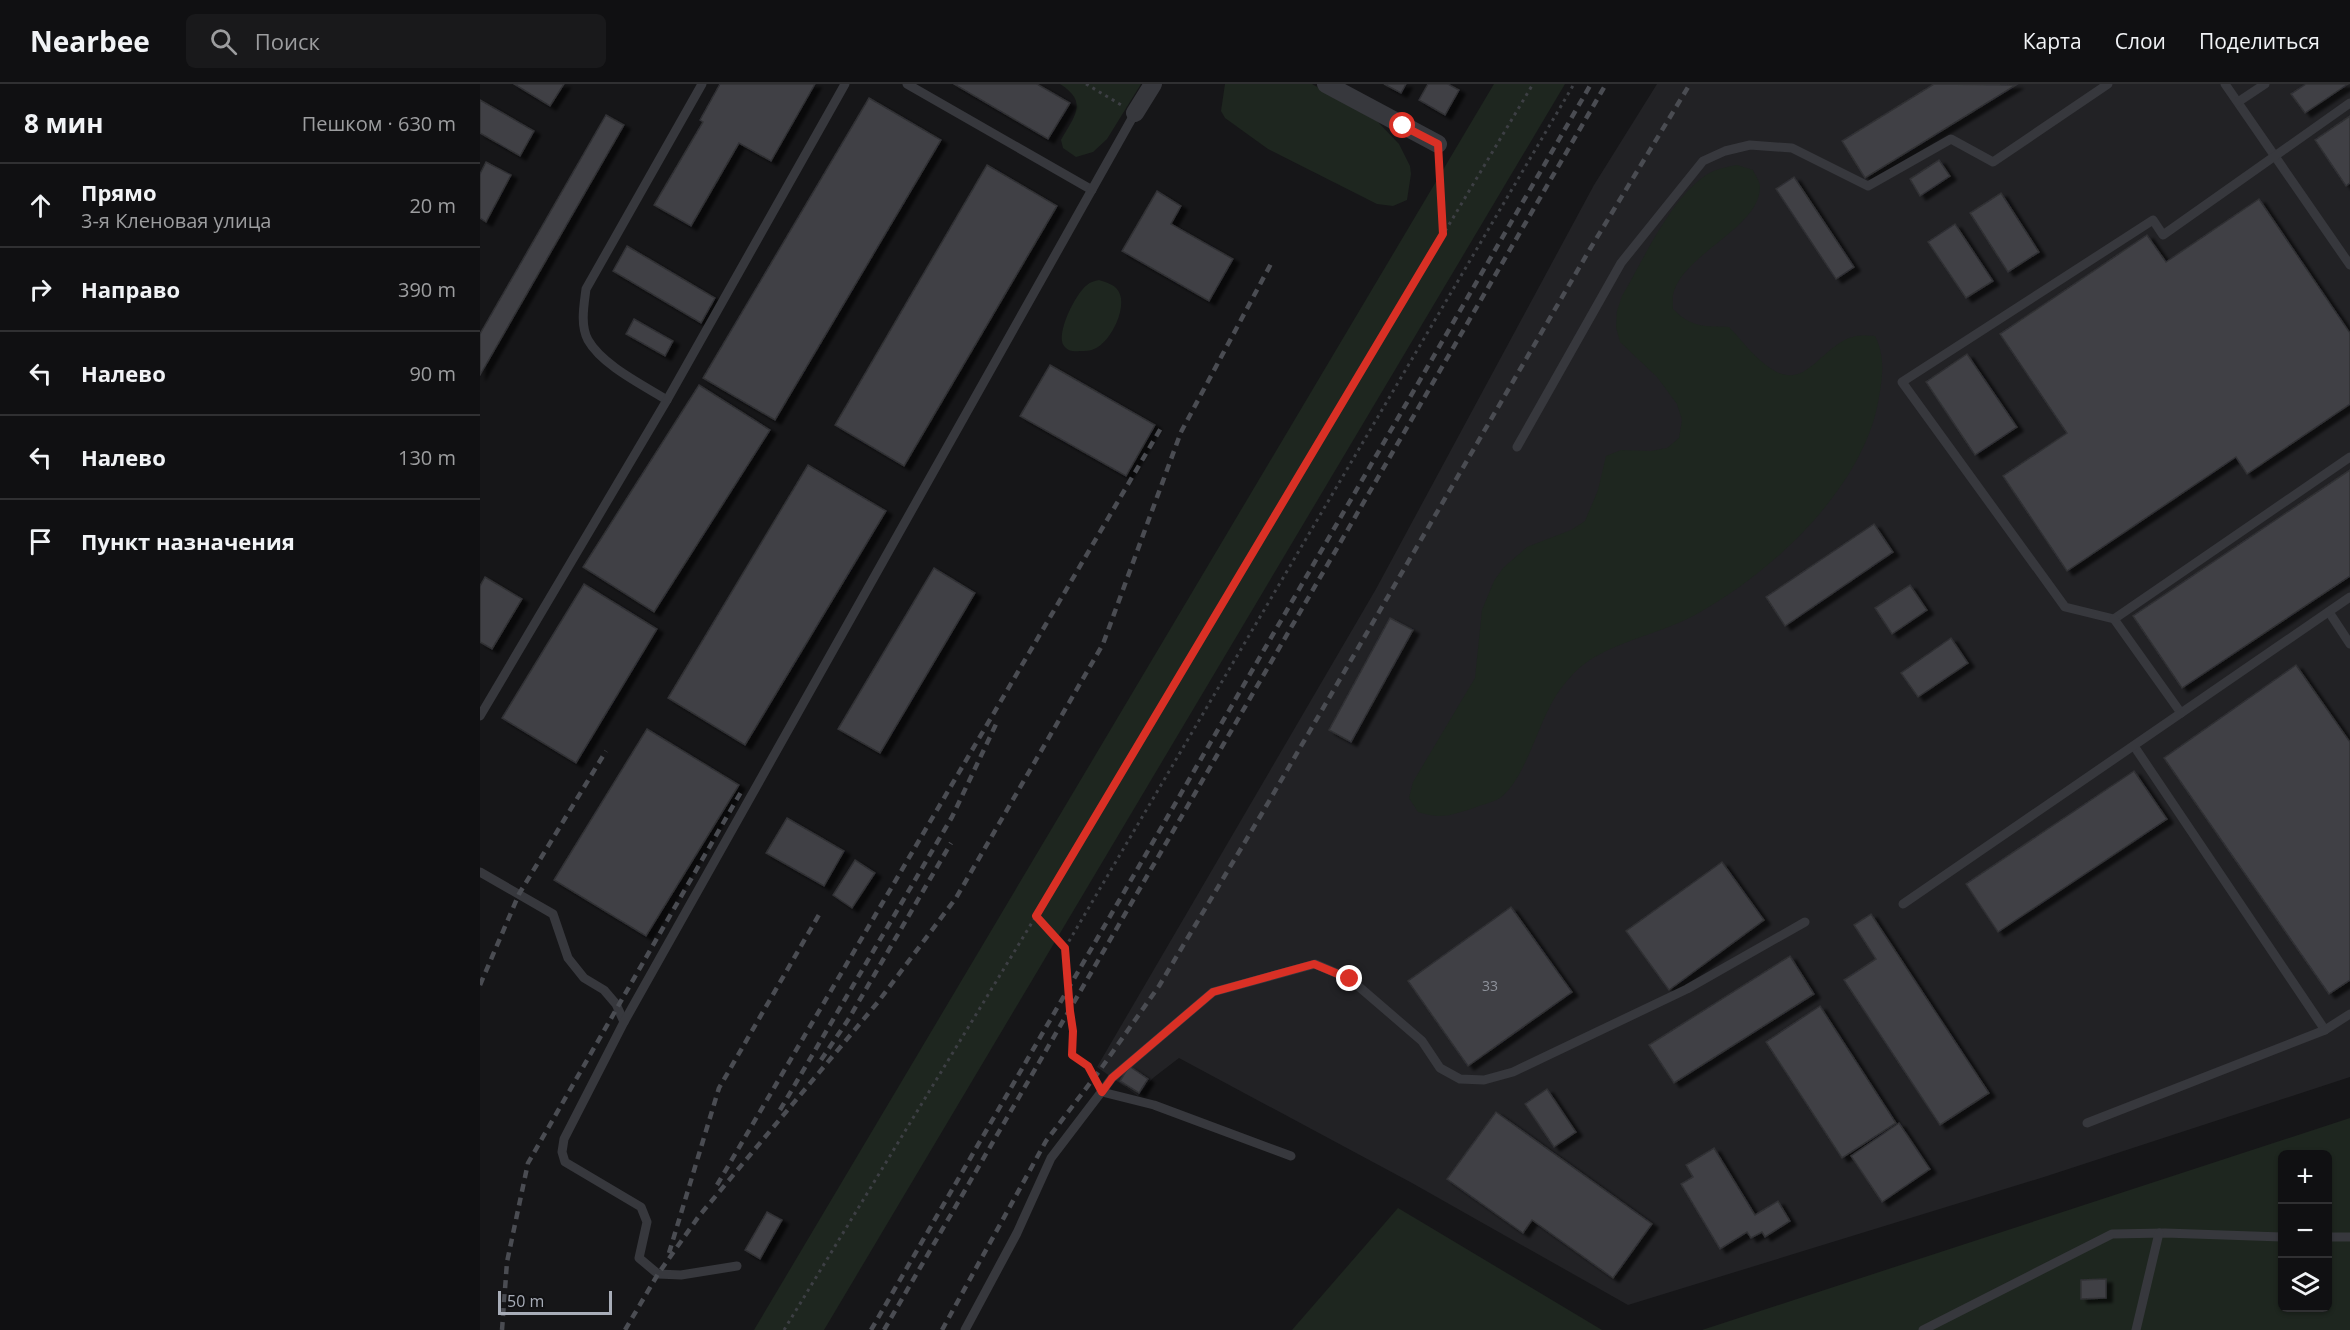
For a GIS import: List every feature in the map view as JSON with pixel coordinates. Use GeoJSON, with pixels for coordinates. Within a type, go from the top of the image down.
{"type":"FeatureCollection","features":[{"type":"Feature","properties":{"kind":"street"},"geometry":{"type":"LineString","coordinates":[[1134,113],[1153,84]]}},
{"type":"Feature","properties":{"kind":"street"},"geometry":{"type":"LineString","coordinates":[[1326,84],[1438,144]]}},
{"type":"Feature","properties":{"kind":"lane"},"geometry":{"type":"LineString","coordinates":[[667,400],[602,358],[588,339],[583,315],[586,289],[702,84]]}},
{"type":"Feature","properties":{"kind":"lane"},"geometry":{"type":"LineString","coordinates":[[480,716],[667,400],[845,84]]}},
{"type":"Feature","properties":{"kind":"lane"},"geometry":{"type":"LineString","coordinates":[[907,84],[1092,190]]}},
{"type":"Feature","properties":{"kind":"lane"},"geometry":{"type":"LineString","coordinates":[[1517,447],[1621,263],[1703,161],[1725,151],[1750,145],[1792,148],[1817,158],[1868,186],[1951,139],[1993,162],[2108,84]]}},
{"type":"Feature","properties":{"kind":"lane"},"geometry":{"type":"LineString","coordinates":[[2225,84],[2350,265]]}},
{"type":"Feature","properties":{"kind":"lane"},"geometry":{"type":"LineString","coordinates":[[2238,102],[2265,84]]}},
{"type":"Feature","properties":{"kind":"lane"},"geometry":{"type":"LineString","coordinates":[[2181,713],[2114,619],[2066,607],[1902,382],[2153,220],[2163,235],[2350,103]]}},
{"type":"Feature","properties":{"kind":"lane"},"geometry":{"type":"LineString","coordinates":[[737,1266],[681,1275],[658,1274],[639,1258],[647,1222],[641,1207],[565,1162],[562,1152],[564,1139],[624,1022],[1134,113]]}},
{"type":"Feature","properties":{"kind":"lane"},"geometry":{"type":"LineString","coordinates":[[2114,619],[2350,457]]}},
{"type":"Feature","properties":{"kind":"lane"},"geometry":{"type":"LineString","coordinates":[[1903,904],[2350,597]]}},
{"type":"Feature","properties":{"kind":"lane"},"geometry":{"type":"LineString","coordinates":[[2329,612],[2350,644]]}},
{"type":"Feature","properties":{"kind":"lane"},"geometry":{"type":"LineString","coordinates":[[2134,746],[2325,1030]]}},
{"type":"Feature","properties":{"kind":"lane"},"geometry":{"type":"LineString","coordinates":[[480,872],[553,914],[568,958],[584,978],[604,990],[616,1004],[624,1022]]}},
{"type":"Feature","properties":{"kind":"lane"},"geometry":{"type":"LineString","coordinates":[[965,1330],[1017,1233],[1051,1158],[1112,1078],[1213,992],[1314,964],[1350,979],[1422,1041],[1440,1068],[1461,1079],[1484,1080],[1513,1072],[1687,989],[1804,922]]}},
{"type":"Feature","properties":{"kind":"lane"},"geometry":{"type":"LineString","coordinates":[[2087,1123],[2325,1030],[2350,1014]]}},
{"type":"Feature","properties":{"kind":"lane"},"geometry":{"type":"LineString","coordinates":[[1102,1092],[1154,1105],[1291,1156]]}},
{"type":"Feature","properties":{"kind":"lane"},"geometry":{"type":"LineString","coordinates":[[2136,1330],[2159,1233]]}},
{"type":"Feature","properties":{"kind":"lane"},"geometry":{"type":"LineString","coordinates":[[1923,1330],[2112,1234],[2159,1233],[2278,1237]]}},
{"type":"Feature","properties":{"kind":"lane"},"geometry":{"type":"LineString","coordinates":[[2332,1237],[2350,1237]]}},
{"type":"Feature","properties":{"kind":"path"},"geometry":{"type":"LineString","coordinates":[[1086,84],[1134,113]]}},
{"type":"Feature","properties":{"kind":"path"},"geometry":{"type":"LineString","coordinates":[[784,1330],[1036,916],[1533,84]]}},
{"type":"Feature","properties":{"kind":"path"},"geometry":{"type":"LineString","coordinates":[[1065,948],[1574,84]]}},
{"type":"Feature","properties":{"kind":"path"},"geometry":{"type":"LineString","coordinates":[[1438,144],[1443,234]]}},
{"type":"Feature","properties":{"kind":"path"},"geometry":{"type":"LineString","coordinates":[[1036,916],[1065,948],[1073,1031],[1072,1055],[1088,1066],[1102,1092]]}},
{"type":"Feature","properties":{"kind":"shaded area"},"geometry":{"type":"Polygon","coordinates":[[[1060,84],[1141,84],[1107,139],[1093,152],[1076,157],[1063,148],[1061,140],[1074,117],[1076,104],[1074,97],[1060,84]]]}},
{"type":"Feature","properties":{"kind":"shaded area"},"geometry":{"type":"Polygon","coordinates":[[[1225,84],[1312,84],[1377,121],[1399,144],[1410,166],[1407,200],[1393,206],[1377,204],[1268,149],[1225,118],[1221,111],[1225,84]]]}},
{"type":"Feature","properties":{"kind":"shaded area"},"geometry":{"type":"Polygon","coordinates":[[[1494,84],[1565,84],[824,1330],[754,1330],[1494,84]]]}},
{"type":"Feature","properties":{"kind":"shaded area"},"geometry":{"type":"Polygon","coordinates":[[[1657,84],[2350,84],[2350,1077],[2044,1177],[1628,1305],[1412,1183],[1179,1058],[1153,1078],[1138,1096],[1097,1067],[1376,589],[1594,185],[1657,84]]]}},
{"type":"Feature","properties":{"kind":"shaded area"},"geometry":{"type":"Polygon","coordinates":[[[1737,165],[1753,170],[1760,185],[1757,201],[1736,227],[1681,277],[1673,293],[1673,309],[1692,323],[1729,327],[1761,361],[1774,371],[1786,375],[1796,375],[1805,370],[1847,339],[1858,336],[1875,336],[1882,358],[1879,397],[1870,430],[1855,463],[1835,494],[1811,524],[1754,576],[1695,615],[1614,647],[1585,663],[1573,674],[1548,710],[1516,779],[1500,798],[1450,815],[1439,816],[1418,812],[1409,798],[1413,782],[1475,678],[1482,610],[1494,581],[1503,568],[1527,547],[1571,530],[1585,521],[1598,490],[1606,456],[1621,450],[1651,451],[1667,448],[1679,438],[1682,420],[1677,404],[1657,377],[1620,342],[1616,327],[1617,311],[1622,296],[1649,247],[1680,199],[1706,175],[1737,165]]]}},
{"type":"Feature","properties":{"kind":"shaded area"},"geometry":{"type":"Polygon","coordinates":[[[1099,280],[1116,288],[1120,294],[1121,303],[1117,322],[1107,339],[1094,349],[1069,350],[1064,346],[1062,340],[1068,314],[1082,289],[1099,280]]]}},
{"type":"Feature","properties":{"kind":"shaded area"},"geometry":{"type":"Polygon","coordinates":[[[2350,1118],[2350,1330],[1702,1330],[2350,1118]]]}},
{"type":"Feature","properties":{"kind":"shaded area"},"geometry":{"type":"Polygon","coordinates":[[[1398,1208],[1602,1330],[1292,1330],[1398,1208]]]}},
{"type":"Feature","properties":{"kind":"building"},"geometry":{"type":"Polygon","coordinates":[[[514,84],[564,84],[550,106],[514,84]]]}},
{"type":"Feature","properties":{"kind":"building"},"geometry":{"type":"Polygon","coordinates":[[[720,84],[815,84],[771,161],[739,143],[691,226],[654,205],[703,122],[700,120],[720,84]]]}},
{"type":"Feature","properties":{"kind":"building"},"geometry":{"type":"Polygon","coordinates":[[[954,84],[1037,84],[1070,103],[1048,139],[954,84]]]}},
{"type":"Feature","properties":{"kind":"building"},"geometry":{"type":"Polygon","coordinates":[[[1384,84],[1406,84],[1401,93],[1384,84]]]}},
{"type":"Feature","properties":{"kind":"building"},"geometry":{"type":"Polygon","coordinates":[[[1428,84],[1448,84],[1459,90],[1445,115],[1419,100],[1428,84]]]}},
{"type":"Feature","properties":{"kind":"building"},"geometry":{"type":"Polygon","coordinates":[[[1934,84],[2016,85],[1865,178],[1842,141],[1934,84]]]}},
{"type":"Feature","properties":{"kind":"building"},"geometry":{"type":"Polygon","coordinates":[[[2306,84],[2348,84],[2305,113],[2291,94],[2306,84]]]}},
{"type":"Feature","properties":{"kind":"building"},"geometry":{"type":"Polygon","coordinates":[[[869,98],[941,140],[775,420],[703,378],[869,98]]]}},
{"type":"Feature","properties":{"kind":"building"},"geometry":{"type":"Polygon","coordinates":[[[480,100],[534,131],[520,156],[480,133],[480,100]]]}},
{"type":"Feature","properties":{"kind":"building"},"geometry":{"type":"Polygon","coordinates":[[[606,115],[624,125],[480,375],[480,334],[606,115]]]}},
{"type":"Feature","properties":{"kind":"building"},"geometry":{"type":"Polygon","coordinates":[[[2350,116],[2350,183],[2346,186],[2315,140],[2350,116]]]}},
{"type":"Feature","properties":{"kind":"building"},"geometry":{"type":"Polygon","coordinates":[[[1939,160],[1950,176],[1920,196],[1910,179],[1939,160]]]}},
{"type":"Feature","properties":{"kind":"building"},"geometry":{"type":"Polygon","coordinates":[[[486,162],[511,175],[486,222],[480,218],[480,174],[486,162]]]}},
{"type":"Feature","properties":{"kind":"building"},"geometry":{"type":"Polygon","coordinates":[[[987,165],[1057,206],[904,466],[835,425],[987,165]]]}},
{"type":"Feature","properties":{"kind":"building"},"geometry":{"type":"Polygon","coordinates":[[[1794,177],[1854,267],[1836,279],[1776,189],[1794,177]]]}},
{"type":"Feature","properties":{"kind":"building"},"geometry":{"type":"Polygon","coordinates":[[[1157,191],[1181,206],[1171,224],[1233,259],[1209,301],[1122,251],[1157,191]]]}},
{"type":"Feature","properties":{"kind":"building"},"geometry":{"type":"Polygon","coordinates":[[[2001,193],[2039,252],[2008,272],[1970,213],[2001,193]]]}},
{"type":"Feature","properties":{"kind":"building"},"geometry":{"type":"Polygon","coordinates":[[[2259,199],[2350,333],[2350,404],[2247,474],[2236,457],[2067,571],[2003,476],[2067,433],[2000,334],[2147,235],[2166,262],[2259,199]]]}},
{"type":"Feature","properties":{"kind":"building"},"geometry":{"type":"Polygon","coordinates":[[[1955,224],[1993,281],[1966,298],[1928,242],[1955,224]]]}},
{"type":"Feature","properties":{"kind":"building"},"geometry":{"type":"Polygon","coordinates":[[[627,246],[715,298],[701,323],[613,271],[627,246]]]}},
{"type":"Feature","properties":{"kind":"building"},"geometry":{"type":"Polygon","coordinates":[[[634,319],[673,341],[665,356],[626,334],[634,319]]]}},
{"type":"Feature","properties":{"kind":"building"},"geometry":{"type":"Polygon","coordinates":[[[1967,354],[2017,427],[1975,455],[1926,382],[1967,354]]]}},
{"type":"Feature","properties":{"kind":"building"},"geometry":{"type":"Polygon","coordinates":[[[1050,365],[1155,425],[1126,476],[1020,416],[1050,365]]]}},
{"type":"Feature","properties":{"kind":"building"},"geometry":{"type":"Polygon","coordinates":[[[699,385],[770,430],[654,612],[583,567],[699,385]]]}},
{"type":"Feature","properties":{"kind":"building"},"geometry":{"type":"Polygon","coordinates":[[[808,465],[886,511],[745,745],[668,698],[808,465]]]}},
{"type":"Feature","properties":{"kind":"building"},"geometry":{"type":"Polygon","coordinates":[[[2350,470],[2350,576],[2182,688],[2133,616],[2350,470]]]}},
{"type":"Feature","properties":{"kind":"building"},"geometry":{"type":"Polygon","coordinates":[[[1874,524],[1893,552],[1785,626],[1766,597],[1874,524]]]}},
{"type":"Feature","properties":{"kind":"building"},"geometry":{"type":"Polygon","coordinates":[[[934,568],[975,593],[880,753],[838,729],[934,568]]]}},
{"type":"Feature","properties":{"kind":"building"},"geometry":{"type":"Polygon","coordinates":[[[485,577],[522,599],[492,649],[480,642],[480,586],[485,577]]]}},
{"type":"Feature","properties":{"kind":"building"},"geometry":{"type":"Polygon","coordinates":[[[584,584],[657,629],[576,763],[502,718],[584,584]]]}},
{"type":"Feature","properties":{"kind":"building"},"geometry":{"type":"Polygon","coordinates":[[[1910,585],[1927,610],[1892,634],[1875,608],[1910,585]]]}},
{"type":"Feature","properties":{"kind":"building"},"geometry":{"type":"Polygon","coordinates":[[[1390,618],[1413,630],[1351,742],[1329,730],[1390,618]]]}},
{"type":"Feature","properties":{"kind":"building"},"geometry":{"type":"Polygon","coordinates":[[[1951,638],[1968,663],[1918,697],[1901,673],[1951,638]]]}},
{"type":"Feature","properties":{"kind":"building"},"geometry":{"type":"Polygon","coordinates":[[[2296,665],[2350,742],[2350,980],[2329,994],[2164,758],[2296,665]]]}},
{"type":"Feature","properties":{"kind":"building"},"geometry":{"type":"Polygon","coordinates":[[[647,729],[739,785],[646,936],[554,880],[647,729]]]}},
{"type":"Feature","properties":{"kind":"building"},"geometry":{"type":"Polygon","coordinates":[[[2134,771],[2167,819],[1998,932],[1966,884],[2134,771]]]}},
{"type":"Feature","properties":{"kind":"building"},"geometry":{"type":"Polygon","coordinates":[[[787,818],[844,851],[824,886],[766,853],[787,818]]]}},
{"type":"Feature","properties":{"kind":"building"},"geometry":{"type":"Polygon","coordinates":[[[855,860],[875,873],[852,908],[833,895],[855,860]]]}},
{"type":"Feature","properties":{"kind":"building"},"geometry":{"type":"Polygon","coordinates":[[[1722,862],[1764,920],[1669,990],[1626,931],[1722,862]]]}},
{"type":"Feature","properties":{"kind":"building"},"geometry":{"type":"Polygon","coordinates":[[[1511,907],[1572,992],[1468,1066],[1408,981],[1511,907]]]}},
{"type":"Feature","properties":{"kind":"building"},"geometry":{"type":"Polygon","coordinates":[[[1871,914],[1989,1093],[1940,1125],[1844,980],[1876,959],[1854,925],[1871,914]]]}},
{"type":"Feature","properties":{"kind":"building"},"geometry":{"type":"Polygon","coordinates":[[[1790,956],[1814,994],[1674,1083],[1649,1045],[1790,956]]]}},
{"type":"Feature","properties":{"kind":"building"},"geometry":{"type":"Polygon","coordinates":[[[1820,1006],[1896,1123],[1842,1158],[1766,1042],[1820,1006]]]}},
{"type":"Feature","properties":{"kind":"building"},"geometry":{"type":"Polygon","coordinates":[[[1129,1066],[1148,1079],[1139,1093],[1120,1081],[1129,1066]]]}},
{"type":"Feature","properties":{"kind":"building"},"geometry":{"type":"Polygon","coordinates":[[[1547,1089],[1576,1132],[1554,1147],[1525,1104],[1547,1089]]]}},
{"type":"Feature","properties":{"kind":"building"},"geometry":{"type":"Polygon","coordinates":[[[1496,1112],[1652,1224],[1613,1278],[1532,1220],[1523,1233],[1447,1179],[1496,1112]]]}},
{"type":"Feature","properties":{"kind":"building"},"geometry":{"type":"Polygon","coordinates":[[[1899,1123],[1930,1169],[1882,1202],[1851,1156],[1899,1123]]]}},
{"type":"Feature","properties":{"kind":"building"},"geometry":{"type":"Polygon","coordinates":[[[1714,1148],[1755,1215],[1778,1201],[1790,1221],[1765,1237],[1762,1232],[1751,1238],[1747,1232],[1720,1249],[1681,1184],[1693,1177],[1686,1165],[1714,1148]]]}},
{"type":"Feature","properties":{"kind":"building"},"geometry":{"type":"Polygon","coordinates":[[[767,1212],[782,1220],[760,1259],[745,1250],[767,1212]]]}},
{"type":"Feature","properties":{"kind":"building"},"geometry":{"type":"Polygon","coordinates":[[[2106,1279],[2106,1298],[2081,1299],[2081,1280],[2106,1279]]]}},
{"type":"Feature","properties":{"kind":"railway"},"geometry":{"type":"LineString","coordinates":[[871,1330],[1591,84]]}},
{"type":"Feature","properties":{"kind":"railway"},"geometry":{"type":"LineString","coordinates":[[884,1330],[1606,84]]}},
{"type":"Feature","properties":{"kind":"railway"},"geometry":{"type":"LineString","coordinates":[[942,1330],[1046,1141],[1100,1070],[1159,986],[1590,249],[1690,84]]}},
{"type":"Feature","properties":{"kind":"railway"},"geometry":{"type":"LineString","coordinates":[[625,1330],[658,1274],[699,1216],[878,1002],[956,898],[1103,644],[1181,432],[1273,260]]}},
{"type":"Feature","properties":{"kind":"railway"},"geometry":{"type":"LineString","coordinates":[[717,1185],[1161,428]]}},
{"type":"Feature","properties":{"kind":"railway"},"geometry":{"type":"LineString","coordinates":[[780,1110],[952,817],[998,720]]}},
{"type":"Feature","properties":{"kind":"railway"},"geometry":{"type":"LineString","coordinates":[[480,985],[519,894],[606,751]]}},
{"type":"Feature","properties":{"kind":"railway"},"geometry":{"type":"LineString","coordinates":[[502,1330],[507,1262],[528,1163],[741,792]]}},
{"type":"Feature","properties":{"kind":"railway"},"geometry":{"type":"LineString","coordinates":[[821,1060],[848,1020],[951,843]]}},
{"type":"Feature","properties":{"kind":"railway"},"geometry":{"type":"LineString","coordinates":[[669,1253],[719,1088],[820,913]]}},
{"type":"Feature","properties":{"kind":"route"},"geometry":{"type":"LineString","coordinates":[[1350,979],[1314,964],[1213,992],[1112,1078],[1102,1092],[1088,1066],[1072,1055],[1073,1031],[1065,948],[1036,916],[1443,234],[1438,144],[1403,126]]}}]}
